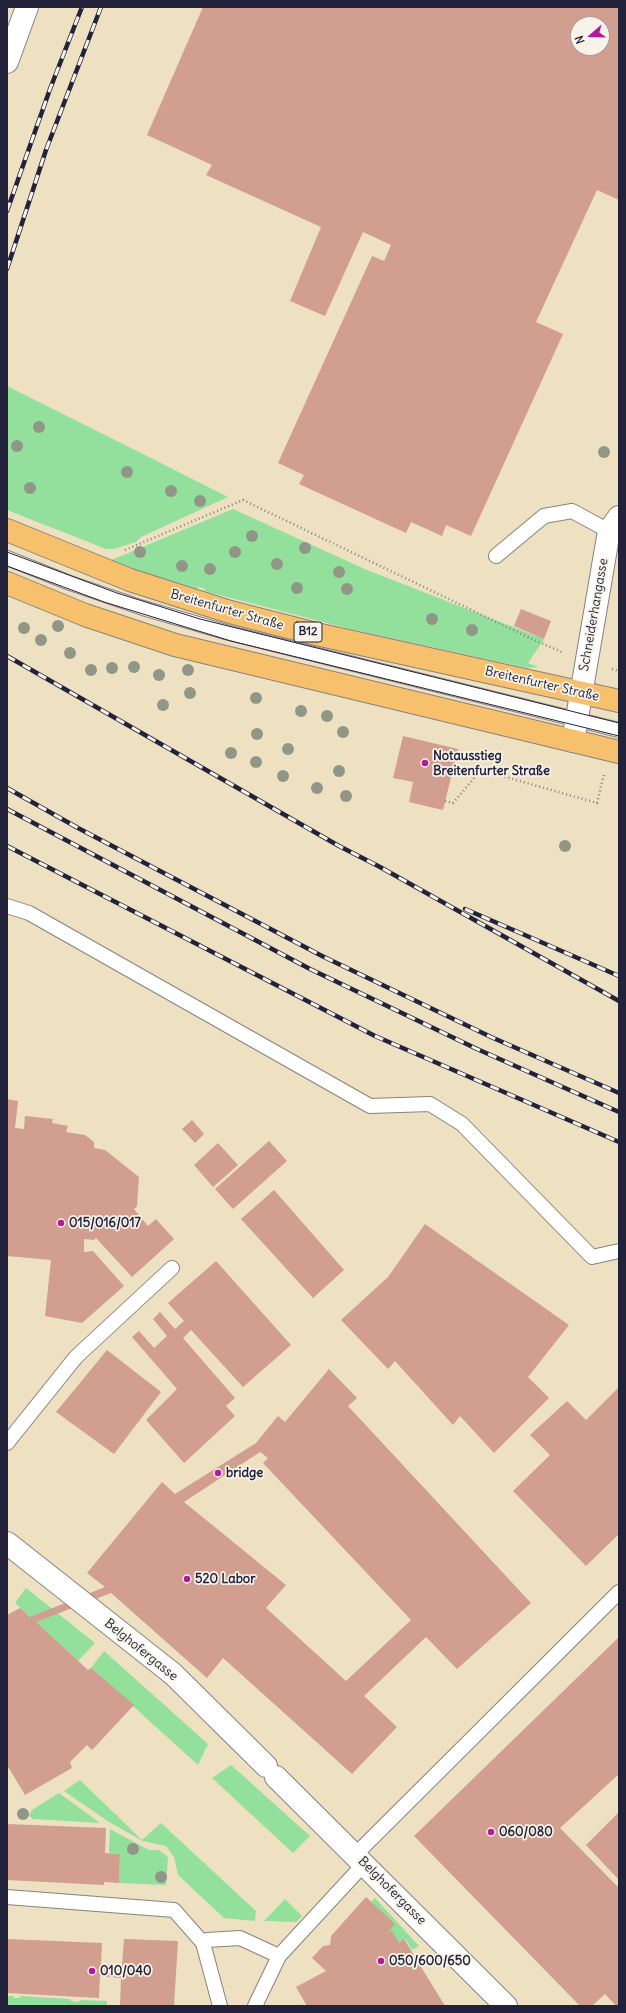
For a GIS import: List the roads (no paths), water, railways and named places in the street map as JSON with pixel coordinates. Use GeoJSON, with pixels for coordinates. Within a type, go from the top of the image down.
{"type":"FeatureCollection","features":[{"type":"Feature","properties":{"kind":"main road","name":"Breitenfurter Straße"},"geometry":{"type":"LineString","coordinates":[[7,530],[130,580],[230,612],[316,634],[581,692],[619,702]]}},
{"type":"Feature","properties":{"kind":"main road"},"geometry":{"type":"LineString","coordinates":[[7,583],[85,615],[175,645],[619,752]]}},
{"type":"Feature","properties":{"kind":"street"},"geometry":{"type":"LineString","coordinates":[[7,62],[27,7]]}},
{"type":"Feature","properties":{"kind":"street","name":"Schneiderhangasse"},"geometry":{"type":"LineString","coordinates":[[573,741],[585,661],[614,524]]}},
{"type":"Feature","properties":{"kind":"street","name":"Belghofergasse"},"geometry":{"type":"LineString","coordinates":[[7,1543],[173,1674],[506,2006]]}},
{"type":"Feature","properties":{"kind":"lane"},"geometry":{"type":"LineString","coordinates":[[496,556],[544,516],[572,510],[614,524]]}},
{"type":"Feature","properties":{"kind":"lane","name":"Breitenfurter Straße"},"geometry":{"type":"LineString","coordinates":[[7,558],[70,583],[143,608],[229,633],[619,730]]}},
{"type":"Feature","properties":{"kind":"lane"},"geometry":{"type":"LineString","coordinates":[[7,906],[29,913],[370,1106],[430,1104],[462,1124],[592,1257],[619,1251]]}},
{"type":"Feature","properties":{"kind":"lane"},"geometry":{"type":"LineString","coordinates":[[7,1443],[76,1357],[172,1268]]}},
{"type":"Feature","properties":{"kind":"lane"},"geometry":{"type":"LineString","coordinates":[[254,2006],[279,1956],[360,1860],[619,1592]]}},
{"type":"Feature","properties":{"kind":"lane"},"geometry":{"type":"LineString","coordinates":[[7,1897],[174,1910],[203,1943],[220,2006]]}},
{"type":"Feature","properties":{"kind":"lane"},"geometry":{"type":"LineString","coordinates":[[203,1943],[207,1940],[240,1938],[279,1956]]}},
{"type":"Feature","properties":{"kind":"tram line"},"geometry":{"type":"LineString","coordinates":[[7,552],[117,593],[200,619],[619,723]]}},
{"type":"Feature","properties":{"kind":"tram line"},"geometry":{"type":"LineString","coordinates":[[7,566],[104,602],[231,641],[619,736]]}},
{"type":"Feature","properties":{"kind":"railway"},"geometry":{"type":"LineString","coordinates":[[7,211],[50,89],[82,7]]}},
{"type":"Feature","properties":{"kind":"railway"},"geometry":{"type":"LineString","coordinates":[[7,269],[46,150],[101,7]]}},
{"type":"Feature","properties":{"kind":"railway"},"geometry":{"type":"LineString","coordinates":[[7,656],[339,846],[380,867],[619,1001]]}},
{"type":"Feature","properties":{"kind":"railway"},"geometry":{"type":"LineString","coordinates":[[7,788],[78,828],[322,956],[491,1037],[619,1093]]}},
{"type":"Feature","properties":{"kind":"railway"},"geometry":{"type":"LineString","coordinates":[[7,809],[310,969],[477,1049],[619,1112]]}},
{"type":"Feature","properties":{"kind":"railway"},"geometry":{"type":"LineString","coordinates":[[7,846],[375,1036],[619,1142]]}},
{"type":"Feature","properties":{"kind":"railway"},"geometry":{"type":"LineString","coordinates":[[465,909],[619,976]]}},
{"type":"Feature","properties":{"kind":"place","name":"Notausstieg Breitenfurter Straße"},"geometry":{"type":"Point","coordinates":[425,763]}},
{"type":"Feature","properties":{"kind":"place","name":"015/016/017"},"geometry":{"type":"Point","coordinates":[61,1223]}},
{"type":"Feature","properties":{"kind":"place","name":"bridge"},"geometry":{"type":"Point","coordinates":[218,1473]}},
{"type":"Feature","properties":{"kind":"place","name":"520 Labor"},"geometry":{"type":"Point","coordinates":[187,1579]}},
{"type":"Feature","properties":{"kind":"place","name":"060/080"},"geometry":{"type":"Point","coordinates":[491,1832]}},
{"type":"Feature","properties":{"kind":"place","name":"050/600/650"},"geometry":{"type":"Point","coordinates":[381,1961]}},
{"type":"Feature","properties":{"kind":"place","name":"010/040"},"geometry":{"type":"Point","coordinates":[92,1971]}}]}
